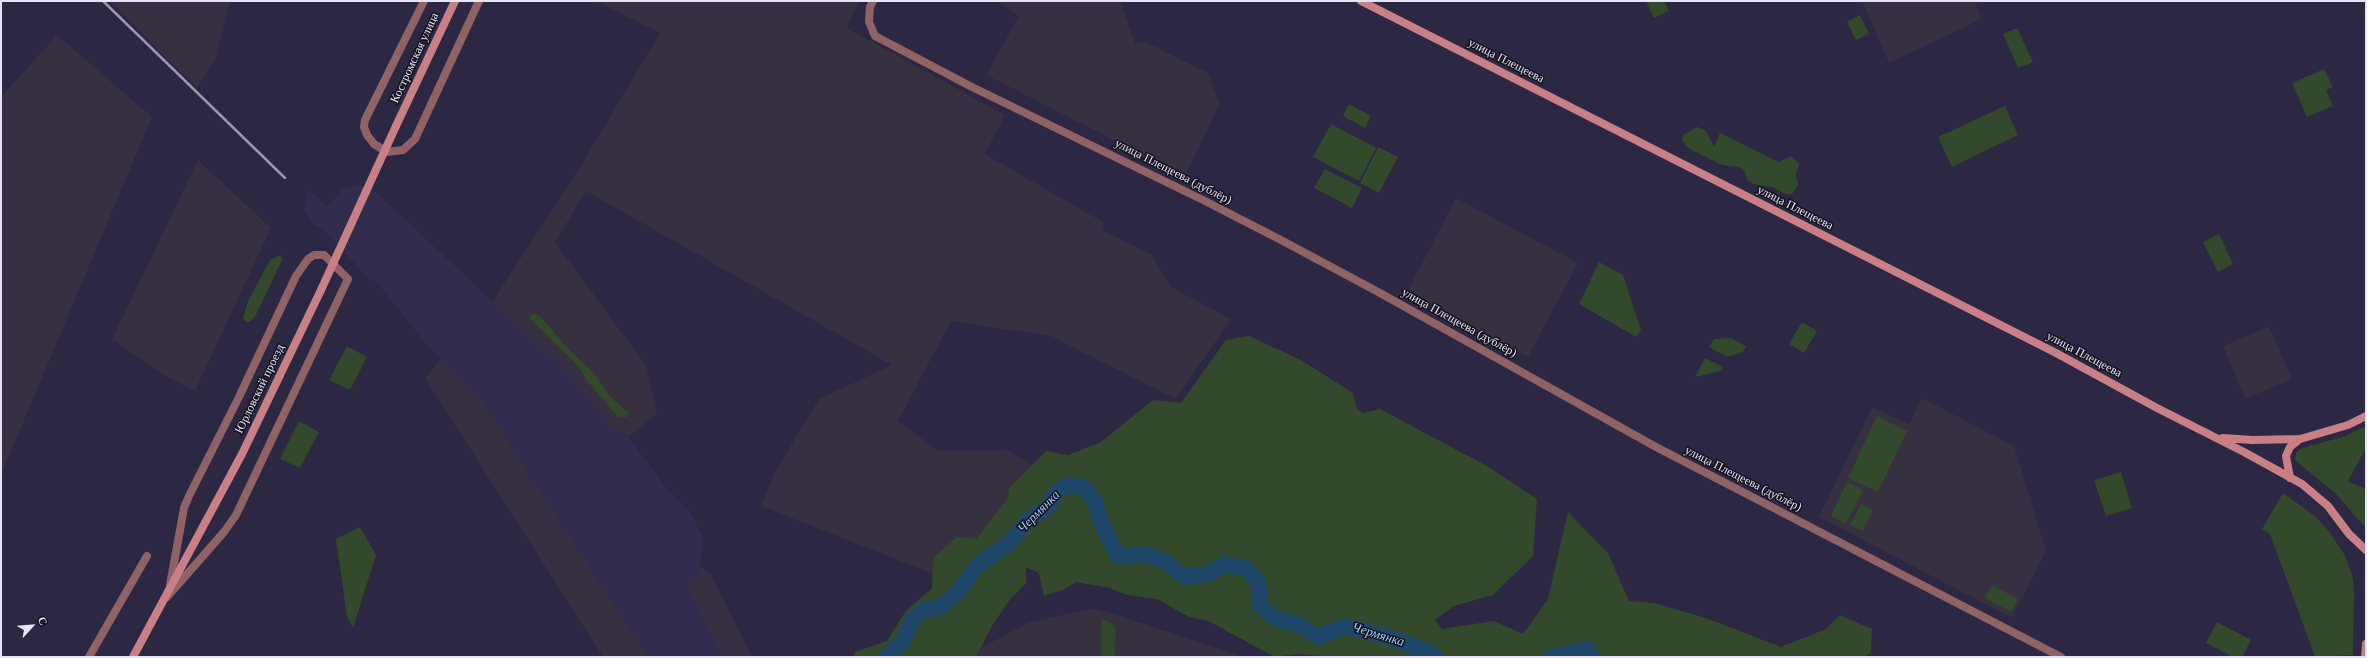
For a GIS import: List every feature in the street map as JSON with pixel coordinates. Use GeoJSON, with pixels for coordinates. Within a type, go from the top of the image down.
{"type":"FeatureCollection","features":[{"type":"Feature","properties":{"kind":"main road","name":"Костромская улица"},"geometry":{"type":"LineString","coordinates":[[396,126],[454,1]]}},
{"type":"Feature","properties":{"kind":"main road","name":"улица Плещеева"},"geometry":{"type":"LineString","coordinates":[[1361,1],[2061,356],[2157,408],[2218,438],[2302,484],[2328,506],[2349,534],[2366,550]]}},
{"type":"Feature","properties":{"kind":"main road","name":"Юрловский проезд"},"geometry":{"type":"LineString","coordinates":[[133,657],[242,454],[321,290],[396,126]]}},
{"type":"Feature","properties":{"kind":"main road","name":"улица Плещеева"},"geometry":{"type":"LineString","coordinates":[[2218,438],[2252,440],[2300,439],[2348,425],[2366,416]]}},
{"type":"Feature","properties":{"kind":"main road"},"geometry":{"type":"LineString","coordinates":[[2290,478],[2286,456],[2290,447],[2300,439]]}},
{"type":"Feature","properties":{"kind":"main road"},"geometry":{"type":"LineString","coordinates":[[2365,656],[2366,644]]}},
{"type":"Feature","properties":{"kind":"street"},"geometry":{"type":"LineString","coordinates":[[424,1],[365,120],[364,127],[367,135],[374,144],[387,152],[403,150],[415,139],[479,1]]}},
{"type":"Feature","properties":{"kind":"street","name":"улица Плещеева (дублёр)"},"geometry":{"type":"LineString","coordinates":[[873,1],[870,7],[869,22],[875,36],[970,86],[1205,201],[1281,240],[1384,295],[1656,447],[2061,657]]}},
{"type":"Feature","properties":{"kind":"street"},"geometry":{"type":"LineString","coordinates":[[163,603],[224,532],[236,515],[348,280],[324,255],[314,255],[302,266],[296,276],[239,397],[189,496],[184,508],[169,592]]}},
{"type":"Feature","properties":{"kind":"street"},"geometry":{"type":"LineString","coordinates":[[89,657],[147,556]]}},
{"type":"Feature","properties":{"kind":"shaded area"},"geometry":{"type":"Polygon","coordinates":[[[109,1],[230,1],[216,59],[197,88],[109,1]]]}},
{"type":"Feature","properties":{"kind":"shaded area"},"geometry":{"type":"Polygon","coordinates":[[[596,1],[859,1],[847,28],[1005,115],[985,154],[1103,222],[1102,230],[1152,255],[1171,287],[1231,319],[1176,399],[1051,336],[951,321],[898,421],[939,451],[1007,450],[1036,467],[946,579],[761,506],[775,472],[819,399],[892,365],[586,191],[555,242],[645,364],[657,413],[629,437],[614,430],[561,366],[492,302],[579,169],[660,33],[596,1]]]}},
{"type":"Feature","properties":{"kind":"shaded area"},"geometry":{"type":"Polygon","coordinates":[[[997,1],[1120,1],[1135,43],[1143,41],[1208,73],[1220,104],[1185,176],[986,75],[1019,16],[997,1]]]}},
{"type":"Feature","properties":{"kind":"shaded area"},"geometry":{"type":"Polygon","coordinates":[[[1862,1],[1974,1],[1982,19],[1889,63],[1862,1]]]}},
{"type":"Feature","properties":{"kind":"shaded area"},"geometry":{"type":"Polygon","coordinates":[[[57,35],[152,117],[1,475],[1,97],[57,35]]]}},
{"type":"Feature","properties":{"kind":"shaded area"},"geometry":{"type":"Polygon","coordinates":[[[198,160],[271,228],[195,391],[164,375],[112,339],[198,160]]]}},
{"type":"Feature","properties":{"kind":"shaded area"},"geometry":{"type":"Polygon","coordinates":[[[357,185],[371,187],[561,366],[614,430],[629,437],[665,487],[692,514],[704,540],[698,577],[686,584],[723,657],[648,657],[481,399],[426,344],[378,284],[372,279],[370,280],[323,229],[313,225],[304,209],[307,189],[328,206],[342,189],[357,185]]]}},
{"type":"Feature","properties":{"kind":"shaded area"},"geometry":{"type":"Polygon","coordinates":[[[1456,198],[1578,263],[1528,357],[1407,292],[1456,198]]]}},
{"type":"Feature","properties":{"kind":"shaded area"},"geometry":{"type":"Polygon","coordinates":[[[2269,326],[2292,379],[2245,399],[2223,346],[2269,326]]]}},
{"type":"Feature","properties":{"kind":"shaded area"},"geometry":{"type":"Polygon","coordinates":[[[441,359],[481,399],[648,657],[603,657],[425,378],[441,359]]]}},
{"type":"Feature","properties":{"kind":"shaded area"},"geometry":{"type":"Polygon","coordinates":[[[1922,398],[2014,446],[2046,551],[2012,618],[1819,517],[1872,407],[1909,424],[1922,398]]]}},
{"type":"Feature","properties":{"kind":"shaded area"},"geometry":{"type":"Polygon","coordinates":[[[700,566],[711,574],[752,657],[723,657],[686,584],[698,577],[700,566]]]}},
{"type":"Feature","properties":{"kind":"shaded area"},"geometry":{"type":"Polygon","coordinates":[[[1094,608],[1244,657],[963,657],[1028,623],[1094,608]]]}},
{"type":"Feature","properties":{"kind":"green space"},"geometry":{"type":"Polygon","coordinates":[[[1646,1],[1664,1],[1669,11],[1654,18],[1646,1]]]}},
{"type":"Feature","properties":{"kind":"green space"},"geometry":{"type":"Polygon","coordinates":[[[1860,15],[1869,34],[1856,40],[1847,22],[1860,15]]]}},
{"type":"Feature","properties":{"kind":"green space"},"geometry":{"type":"Polygon","coordinates":[[[2017,28],[2033,62],[2018,68],[2003,34],[2017,28]]]}},
{"type":"Feature","properties":{"kind":"green space"},"geometry":{"type":"Polygon","coordinates":[[[2324,69],[2333,87],[2326,90],[2333,106],[2307,117],[2292,83],[2324,69]]]}},
{"type":"Feature","properties":{"kind":"green space"},"geometry":{"type":"Polygon","coordinates":[[[1349,104],[1371,116],[1365,128],[1343,116],[1349,104]]]}},
{"type":"Feature","properties":{"kind":"green space"},"geometry":{"type":"Polygon","coordinates":[[[2005,106],[2018,135],[1952,167],[1938,137],[2005,106]]]}},
{"type":"Feature","properties":{"kind":"green space"},"geometry":{"type":"Polygon","coordinates":[[[1331,124],[1376,148],[1359,181],[1313,157],[1331,124]]]}},
{"type":"Feature","properties":{"kind":"green space"},"geometry":{"type":"Polygon","coordinates":[[[1697,127],[1706,131],[1714,147],[1720,133],[1779,162],[1791,156],[1799,164],[1796,174],[1798,184],[1795,190],[1792,194],[1786,194],[1772,187],[1754,184],[1748,181],[1744,170],[1739,167],[1722,165],[1688,148],[1682,141],[1683,135],[1697,127]]]}},
{"type":"Feature","properties":{"kind":"green space"},"geometry":{"type":"Polygon","coordinates":[[[1378,147],[1398,157],[1379,193],[1360,183],[1378,147]]]}},
{"type":"Feature","properties":{"kind":"green space"},"geometry":{"type":"Polygon","coordinates":[[[1325,169],[1362,188],[1352,208],[1314,188],[1325,169]]]}},
{"type":"Feature","properties":{"kind":"green space"},"geometry":{"type":"Polygon","coordinates":[[[2219,234],[2233,264],[2218,272],[2203,242],[2219,234]]]}},
{"type":"Feature","properties":{"kind":"green space"},"geometry":{"type":"Polygon","coordinates":[[[281,255],[282,260],[256,315],[250,322],[246,322],[243,318],[248,301],[270,260],[281,255]]]}},
{"type":"Feature","properties":{"kind":"green space"},"geometry":{"type":"Polygon","coordinates":[[[1599,262],[1623,275],[1641,330],[1636,337],[1579,304],[1599,262]]]}},
{"type":"Feature","properties":{"kind":"green space"},"geometry":{"type":"Polygon","coordinates":[[[534,313],[542,318],[568,349],[594,373],[609,395],[629,413],[627,417],[618,417],[588,382],[578,366],[532,321],[530,317],[534,313]]]}},
{"type":"Feature","properties":{"kind":"green space"},"geometry":{"type":"Polygon","coordinates":[[[1802,322],[1817,331],[1804,353],[1789,344],[1802,322]]]}},
{"type":"Feature","properties":{"kind":"green space"},"geometry":{"type":"Polygon","coordinates":[[[1249,336],[1301,360],[1353,393],[1357,409],[1363,413],[1380,409],[1487,466],[1537,499],[1533,556],[1493,595],[1454,606],[1435,620],[1442,629],[1494,621],[1523,634],[1548,599],[1568,512],[1608,553],[1629,601],[1654,603],[1706,618],[1781,647],[1826,629],[1840,615],[1872,629],[1871,653],[1864,657],[1328,657],[1298,654],[1275,657],[1208,621],[1189,617],[1157,599],[1127,595],[1110,588],[1076,582],[1065,589],[1044,596],[1039,573],[1026,567],[1026,583],[1008,602],[992,626],[976,657],[853,657],[855,652],[887,641],[905,612],[932,588],[933,558],[957,537],[976,539],[1008,498],[1009,488],[1046,451],[1068,455],[1101,442],[1153,400],[1181,403],[1226,340],[1249,336]]]}},
{"type":"Feature","properties":{"kind":"green space"},"geometry":{"type":"Polygon","coordinates":[[[1731,338],[1746,346],[1743,352],[1727,357],[1709,347],[1714,339],[1731,338]]]}},
{"type":"Feature","properties":{"kind":"green space"},"geometry":{"type":"Polygon","coordinates":[[[347,346],[367,357],[350,390],[329,380],[347,346]]]}},
{"type":"Feature","properties":{"kind":"green space"},"geometry":{"type":"Polygon","coordinates":[[[1705,358],[1723,367],[1721,371],[1695,377],[1705,358]]]}},
{"type":"Feature","properties":{"kind":"green space"},"geometry":{"type":"Polygon","coordinates":[[[1877,416],[1907,431],[1878,492],[1848,478],[1877,416]]]}},
{"type":"Feature","properties":{"kind":"green space"},"geometry":{"type":"Polygon","coordinates":[[[299,421],[319,432],[300,468],[280,459],[299,421]]]}},
{"type":"Feature","properties":{"kind":"green space"},"geometry":{"type":"Polygon","coordinates":[[[2366,426],[2366,448],[2348,481],[2366,489],[2366,528],[2335,493],[2295,460],[2296,453],[2300,449],[2345,436],[2366,426]]]}},
{"type":"Feature","properties":{"kind":"green space"},"geometry":{"type":"Polygon","coordinates":[[[2121,472],[2132,508],[2106,516],[2094,480],[2121,472]]]}},
{"type":"Feature","properties":{"kind":"green space"},"geometry":{"type":"Polygon","coordinates":[[[1847,482],[1863,490],[1846,524],[1831,516],[1847,482]]]}},
{"type":"Feature","properties":{"kind":"green space"},"geometry":{"type":"Polygon","coordinates":[[[2283,493],[2315,516],[2328,530],[2344,554],[2352,574],[2354,590],[2353,655],[2315,657],[2270,534],[2262,529],[2283,493]]]}},
{"type":"Feature","properties":{"kind":"green space"},"geometry":{"type":"Polygon","coordinates":[[[1861,504],[1873,510],[1863,531],[1850,525],[1861,504]]]}},
{"type":"Feature","properties":{"kind":"green space"},"geometry":{"type":"Polygon","coordinates":[[[360,527],[376,555],[353,628],[347,617],[336,539],[360,527]]]}},
{"type":"Feature","properties":{"kind":"green space"},"geometry":{"type":"Polygon","coordinates":[[[1992,585],[2018,599],[2011,612],[1985,598],[1992,585]]]}},
{"type":"Feature","properties":{"kind":"green space"},"geometry":{"type":"Polygon","coordinates":[[[1101,620],[1106,620],[1116,629],[1114,657],[1101,657],[1101,620]]]}},
{"type":"Feature","properties":{"kind":"green space"},"geometry":{"type":"Polygon","coordinates":[[[2217,622],[2251,640],[2242,657],[2233,657],[2206,643],[2217,622]]]}},
{"type":"Feature","properties":{"kind":"waterway","name":"Чермянка"},"geometry":{"type":"LineString","coordinates":[[886,657],[902,643],[913,619],[924,609],[939,608],[958,592],[979,563],[1008,544],[1028,520],[1047,508],[1056,492],[1067,485],[1083,487],[1095,501],[1102,525],[1118,556],[1144,554],[1164,561],[1185,577],[1208,574],[1225,564],[1246,568],[1258,582],[1260,605],[1274,618],[1297,624],[1318,637],[1345,626],[1395,639],[1428,652],[1436,657]]}},
{"type":"Feature","properties":{"kind":"waterway","name":"Чермянка"},"geometry":{"type":"LineString","coordinates":[[1551,657],[1587,649],[1592,657]]}},
{"type":"Feature","properties":{"kind":"railway"},"geometry":{"type":"LineString","coordinates":[[103,1],[285,178]]}}]}
